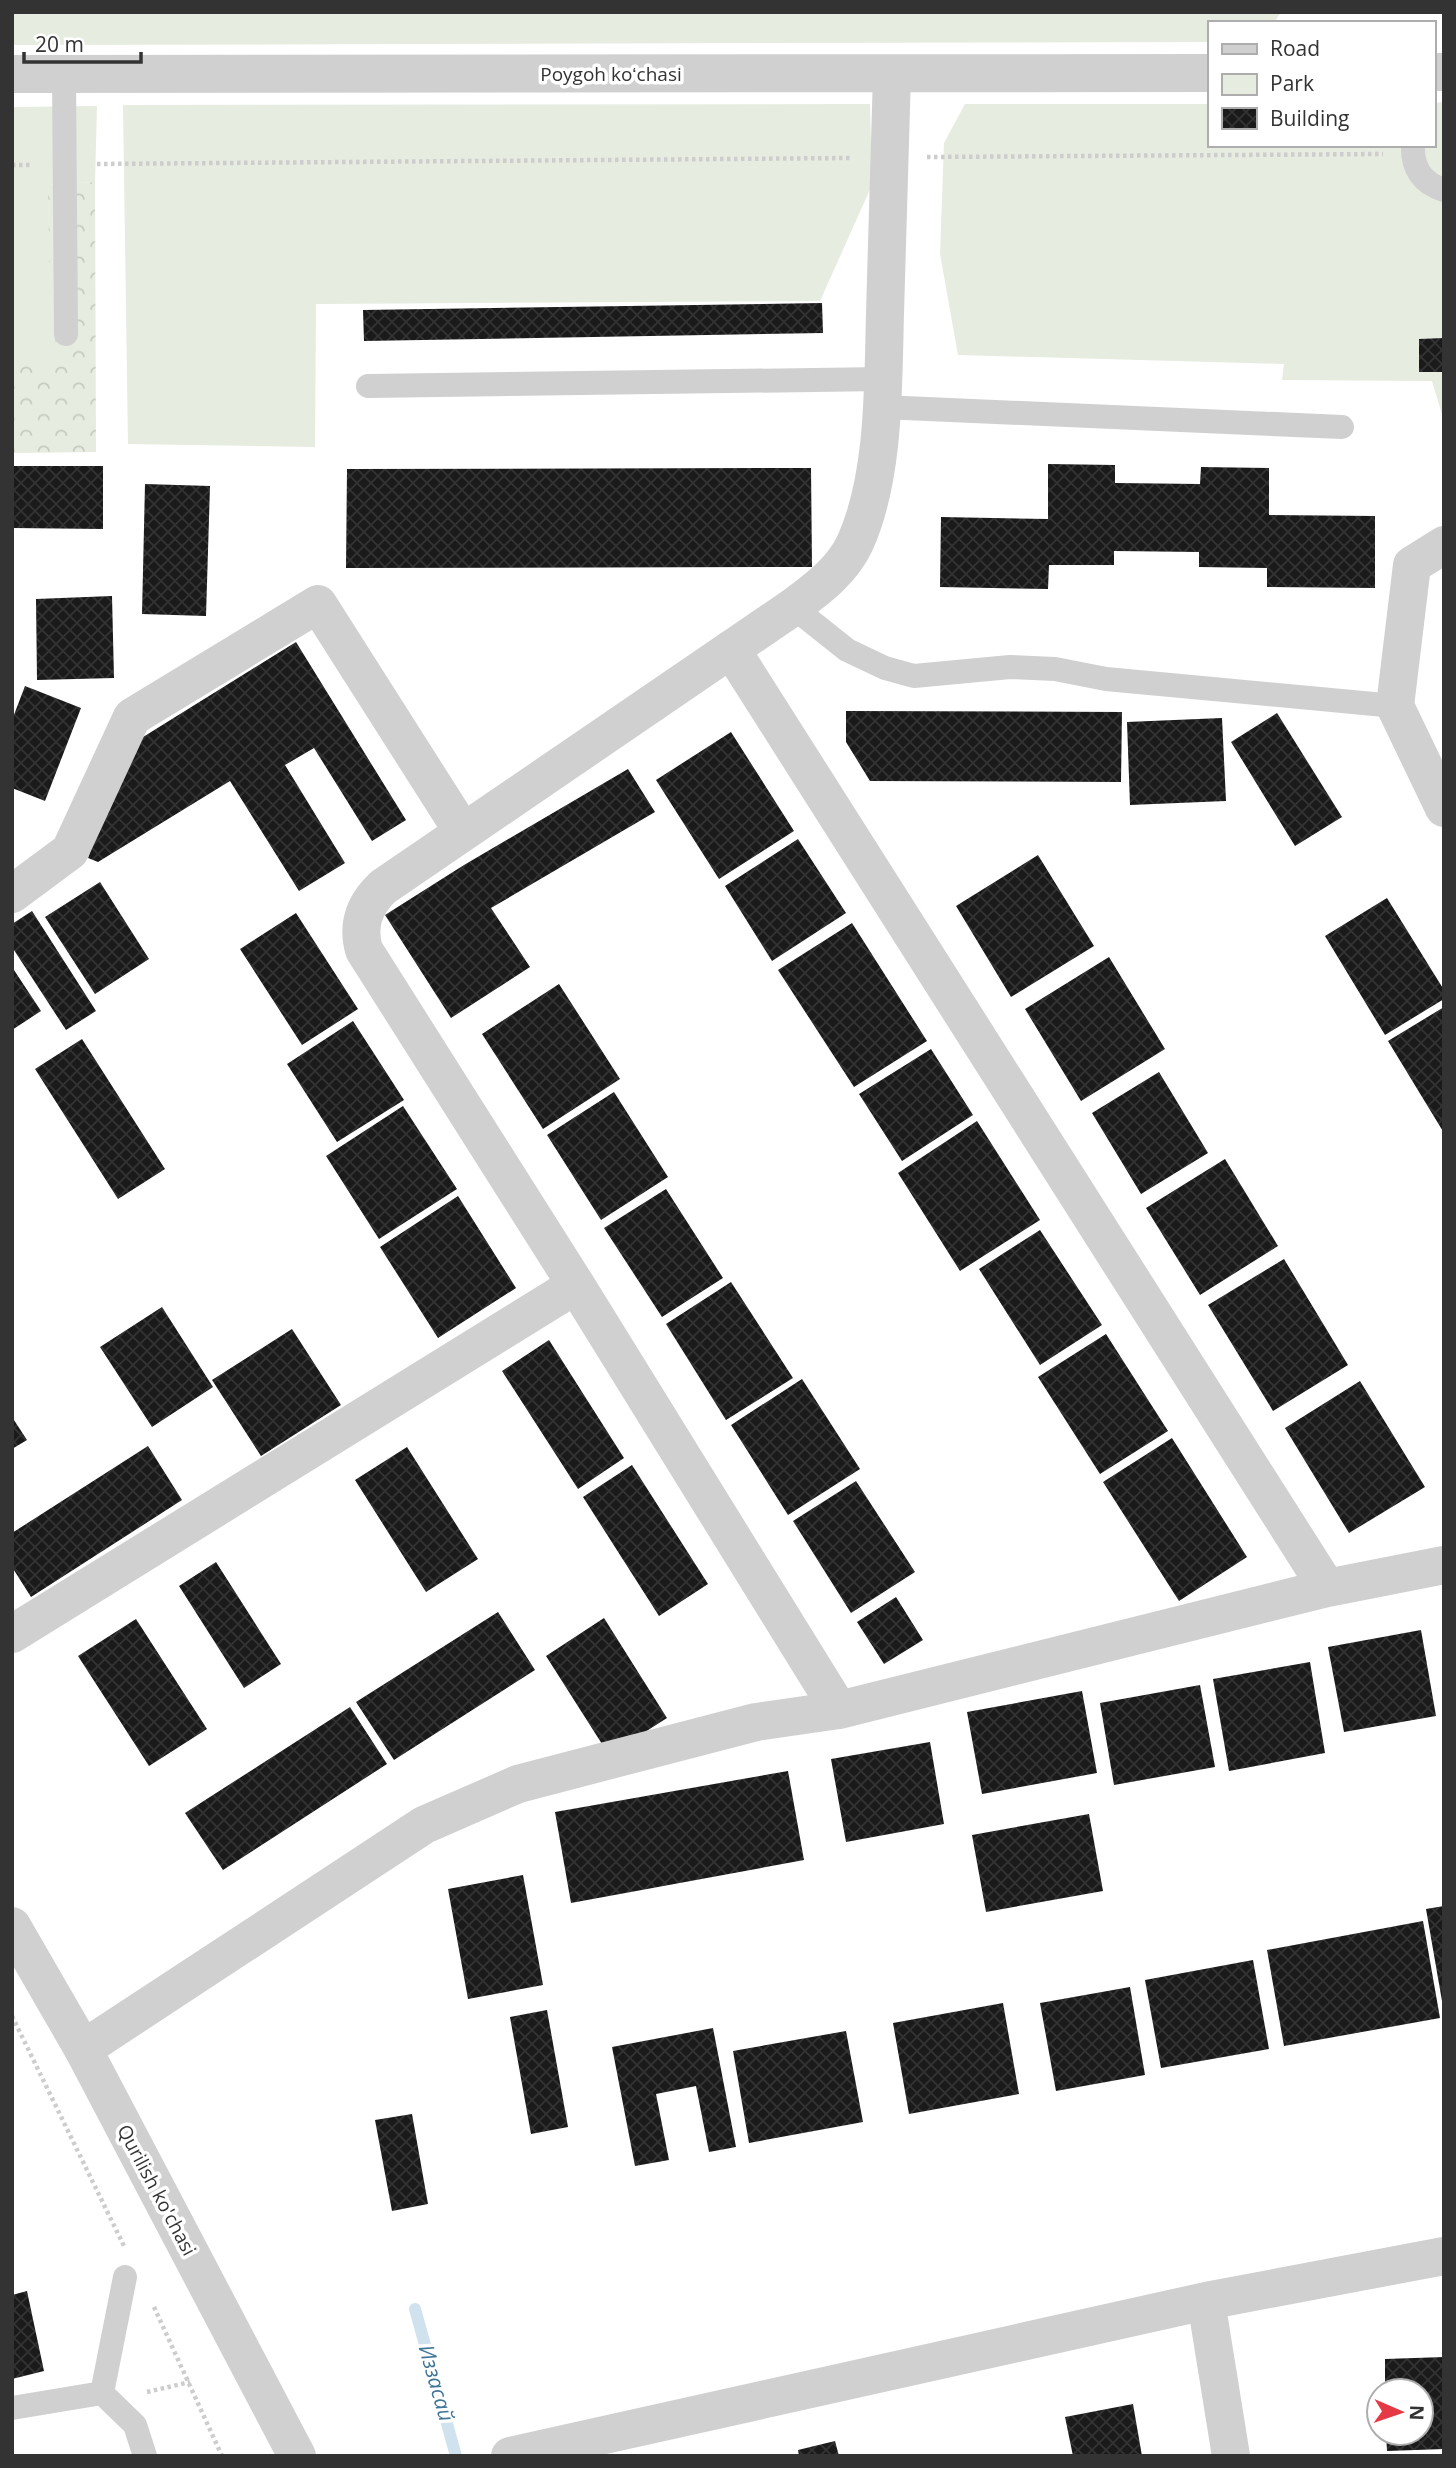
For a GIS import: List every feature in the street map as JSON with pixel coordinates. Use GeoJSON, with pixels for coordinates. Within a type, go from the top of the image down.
{"type":"FeatureCollection","features":[{"type":"Feature","properties":{"kind":"street","name":"Poygoh koʻchasi"},"geometry":{"type":"LineString","coordinates":[[12,74],[1208,73]]}},
{"type":"Feature","properties":{"kind":"street"},"geometry":{"type":"LineString","coordinates":[[839,1710],[576,1285],[368,960],[361,940],[365,911],[376,894],[793,607],[843,565],[855,545],[870,497],[883,393],[892,74]]}},
{"type":"Feature","properties":{"kind":"street"},"geometry":{"type":"LineString","coordinates":[[1444,545],[1412,565],[1395,706],[1444,808]]}},
{"type":"Feature","properties":{"kind":"street"},"geometry":{"type":"LineString","coordinates":[[12,894],[70,851],[132,716],[318,604],[463,832]]}},
{"type":"Feature","properties":{"kind":"street"},"geometry":{"type":"LineString","coordinates":[[731,649],[1326,1588]]}},
{"type":"Feature","properties":{"kind":"street"},"geometry":{"type":"LineString","coordinates":[[12,1634],[576,1285]]}},
{"type":"Feature","properties":{"kind":"street"},"geometry":{"type":"LineString","coordinates":[[83,2049],[424,1825],[518,1784],[757,1722],[839,1710],[1326,1588],[1444,1565]]}},
{"type":"Feature","properties":{"kind":"street","name":"Qurilish ko'chasi"},"geometry":{"type":"LineString","coordinates":[[12,1926],[83,2049],[297,2456]]}},
{"type":"Feature","properties":{"kind":"street"},"geometry":{"type":"LineString","coordinates":[[510,2456],[1206,2301],[1444,2256]]}},
{"type":"Feature","properties":{"kind":"street"},"geometry":{"type":"LineString","coordinates":[[1206,2301],[1231,2456]]}},
{"type":"Feature","properties":{"kind":"lane"},"geometry":{"type":"LineString","coordinates":[[64,74],[66,334]]}},
{"type":"Feature","properties":{"kind":"lane"},"geometry":{"type":"LineString","coordinates":[[1413,150],[1418,174],[1434,187],[1444,190]]}},
{"type":"Feature","properties":{"kind":"lane"},"geometry":{"type":"LineString","coordinates":[[368,386],[883,393],[1342,427]]}},
{"type":"Feature","properties":{"kind":"lane"},"geometry":{"type":"LineString","coordinates":[[793,607],[847,650],[886,668],[914,676],[1010,667],[1055,669],[1106,679],[1395,706]]}},
{"type":"Feature","properties":{"kind":"lane"},"geometry":{"type":"LineString","coordinates":[[102,2393],[125,2277]]}},
{"type":"Feature","properties":{"kind":"lane"},"geometry":{"type":"LineString","coordinates":[[12,2408],[102,2393]]}},
{"type":"Feature","properties":{"kind":"lane"},"geometry":{"type":"LineString","coordinates":[[102,2393],[135,2425],[145,2456]]}},
{"type":"Feature","properties":{"kind":"path"},"geometry":{"type":"LineString","coordinates":[[12,165],[889,158],[1413,150]]}},
{"type":"Feature","properties":{"kind":"path"},"geometry":{"type":"LineString","coordinates":[[12,2016],[125,2247]]}},
{"type":"Feature","properties":{"kind":"path"},"geometry":{"type":"LineString","coordinates":[[149,2296],[222,2456]]}},
{"type":"Feature","properties":{"kind":"green space"},"geometry":{"type":"Polygon","coordinates":[[[12,12],[1281,12],[1275,21],[1208,21],[1208,42],[12,45],[12,12]]]}},
{"type":"Feature","properties":{"kind":"green space"},"geometry":{"type":"Polygon","coordinates":[[[1444,102],[1444,421],[1432,381],[1282,380],[1284,364],[958,355],[940,254],[944,143],[965,104],[1208,104],[1208,147],[1435,147],[1435,103],[1444,102]]]}},
{"type":"Feature","properties":{"kind":"green space"},"geometry":{"type":"Polygon","coordinates":[[[870,104],[872,185],[820,301],[316,304],[315,447],[128,444],[123,105],[870,104]]]}},
{"type":"Feature","properties":{"kind":"green space"},"geometry":{"type":"Polygon","coordinates":[[[97,106],[95,182],[48,185],[52,366],[12,365],[12,107],[97,106]]]}},
{"type":"Feature","properties":{"kind":"green space"},"geometry":{"type":"Polygon","coordinates":[[[95,182],[96,452],[12,453],[12,365],[51,365],[48,185],[95,182]]]}},
{"type":"Feature","properties":{"kind":"building"},"geometry":{"type":"Polygon","coordinates":[[[822,303],[823,333],[364,341],[363,310],[822,303]]]}},
{"type":"Feature","properties":{"kind":"building"},"geometry":{"type":"Polygon","coordinates":[[[1444,338],[1444,372],[1419,372],[1419,339],[1444,338]]]}},
{"type":"Feature","properties":{"kind":"building"},"geometry":{"type":"Polygon","coordinates":[[[1048,464],[1115,465],[1115,483],[1200,484],[1201,467],[1269,468],[1269,515],[1375,516],[1375,588],[1267,587],[1267,568],[1199,567],[1199,552],[1114,551],[1114,565],[1049,565],[1048,589],[940,587],[941,517],[1048,519],[1048,464]]]}},
{"type":"Feature","properties":{"kind":"building"},"geometry":{"type":"Polygon","coordinates":[[[12,466],[103,466],[103,529],[12,528],[12,466]]]}},
{"type":"Feature","properties":{"kind":"building"},"geometry":{"type":"Polygon","coordinates":[[[811,468],[812,567],[346,568],[347,469],[811,468]]]}},
{"type":"Feature","properties":{"kind":"building"},"geometry":{"type":"Polygon","coordinates":[[[145,484],[210,486],[206,616],[142,614],[145,484]]]}},
{"type":"Feature","properties":{"kind":"building"},"geometry":{"type":"Polygon","coordinates":[[[112,596],[114,678],[37,680],[36,599],[112,596]]]}},
{"type":"Feature","properties":{"kind":"building"},"geometry":{"type":"Polygon","coordinates":[[[296,642],[406,820],[372,841],[314,748],[285,765],[345,863],[299,891],[230,781],[98,862],[88,858],[127,747],[296,642]]]}},
{"type":"Feature","properties":{"kind":"building"},"geometry":{"type":"Polygon","coordinates":[[[25,686],[81,708],[45,801],[12,788],[12,720],[25,686]]]}},
{"type":"Feature","properties":{"kind":"building"},"geometry":{"type":"Polygon","coordinates":[[[846,711],[1122,712],[1121,782],[870,781],[846,742],[846,711]]]}},
{"type":"Feature","properties":{"kind":"building"},"geometry":{"type":"Polygon","coordinates":[[[1277,713],[1342,817],[1295,846],[1231,742],[1277,713]]]}},
{"type":"Feature","properties":{"kind":"building"},"geometry":{"type":"Polygon","coordinates":[[[1222,718],[1226,801],[1130,805],[1127,722],[1222,718]]]}},
{"type":"Feature","properties":{"kind":"building"},"geometry":{"type":"Polygon","coordinates":[[[731,732],[794,831],[719,879],[656,780],[731,732]]]}},
{"type":"Feature","properties":{"kind":"building"},"geometry":{"type":"Polygon","coordinates":[[[628,769],[655,812],[491,908],[530,967],[451,1018],[385,915],[464,865],[628,769]]]}},
{"type":"Feature","properties":{"kind":"building"},"geometry":{"type":"Polygon","coordinates":[[[798,839],[846,913],[772,961],[725,886],[798,839]]]}},
{"type":"Feature","properties":{"kind":"building"},"geometry":{"type":"Polygon","coordinates":[[[1038,855],[1094,946],[1011,997],[956,906],[1038,855]]]}},
{"type":"Feature","properties":{"kind":"building"},"geometry":{"type":"Polygon","coordinates":[[[100,882],[149,959],[95,994],[45,917],[100,882]]]}},
{"type":"Feature","properties":{"kind":"building"},"geometry":{"type":"Polygon","coordinates":[[[1387,898],[1444,990],[1444,999],[1385,1035],[1325,936],[1387,898]]]}},
{"type":"Feature","properties":{"kind":"building"},"geometry":{"type":"Polygon","coordinates":[[[32,911],[96,1011],[66,1030],[12,947],[12,924],[32,911]]]}},
{"type":"Feature","properties":{"kind":"building"},"geometry":{"type":"Polygon","coordinates":[[[296,913],[358,1009],[302,1045],[240,949],[296,913]]]}},
{"type":"Feature","properties":{"kind":"building"},"geometry":{"type":"Polygon","coordinates":[[[852,923],[927,1041],[854,1087],[778,970],[852,923]]]}},
{"type":"Feature","properties":{"kind":"building"},"geometry":{"type":"Polygon","coordinates":[[[1109,957],[1165,1049],[1081,1101],[1025,1009],[1109,957]]]}},
{"type":"Feature","properties":{"kind":"building"},"geometry":{"type":"Polygon","coordinates":[[[12,967],[41,1011],[12,1030],[12,967]]]}},
{"type":"Feature","properties":{"kind":"building"},"geometry":{"type":"Polygon","coordinates":[[[559,984],[620,1079],[543,1129],[482,1034],[559,984]]]}},
{"type":"Feature","properties":{"kind":"building"},"geometry":{"type":"Polygon","coordinates":[[[1444,1007],[1444,1133],[1388,1041],[1444,1007]]]}},
{"type":"Feature","properties":{"kind":"building"},"geometry":{"type":"Polygon","coordinates":[[[353,1021],[404,1100],[337,1142],[287,1064],[353,1021]]]}},
{"type":"Feature","properties":{"kind":"building"},"geometry":{"type":"Polygon","coordinates":[[[82,1039],[165,1169],[118,1199],[35,1069],[82,1039]]]}},
{"type":"Feature","properties":{"kind":"building"},"geometry":{"type":"Polygon","coordinates":[[[931,1049],[973,1115],[902,1161],[859,1094],[931,1049]]]}},
{"type":"Feature","properties":{"kind":"building"},"geometry":{"type":"Polygon","coordinates":[[[1159,1072],[1208,1153],[1141,1194],[1092,1113],[1159,1072]]]}},
{"type":"Feature","properties":{"kind":"building"},"geometry":{"type":"Polygon","coordinates":[[[614,1092],[668,1177],[601,1220],[547,1135],[614,1092]]]}},
{"type":"Feature","properties":{"kind":"building"},"geometry":{"type":"Polygon","coordinates":[[[403,1106],[457,1189],[379,1239],[326,1156],[403,1106]]]}},
{"type":"Feature","properties":{"kind":"building"},"geometry":{"type":"Polygon","coordinates":[[[977,1121],[1040,1220],[960,1271],[898,1173],[977,1121]]]}},
{"type":"Feature","properties":{"kind":"building"},"geometry":{"type":"Polygon","coordinates":[[[1225,1159],[1278,1246],[1200,1295],[1146,1208],[1225,1159]]]}},
{"type":"Feature","properties":{"kind":"building"},"geometry":{"type":"Polygon","coordinates":[[[666,1189],[723,1278],[662,1317],[604,1228],[666,1189]]]}},
{"type":"Feature","properties":{"kind":"building"},"geometry":{"type":"Polygon","coordinates":[[[458,1196],[516,1288],[438,1338],[380,1247],[458,1196]]]}},
{"type":"Feature","properties":{"kind":"building"},"geometry":{"type":"Polygon","coordinates":[[[1040,1230],[1102,1325],[1040,1365],[979,1269],[1040,1230]]]}},
{"type":"Feature","properties":{"kind":"building"},"geometry":{"type":"Polygon","coordinates":[[[1284,1259],[1348,1365],[1273,1411],[1208,1305],[1284,1259]]]}},
{"type":"Feature","properties":{"kind":"building"},"geometry":{"type":"Polygon","coordinates":[[[731,1282],[793,1378],[726,1420],[666,1324],[731,1282]]]}},
{"type":"Feature","properties":{"kind":"building"},"geometry":{"type":"Polygon","coordinates":[[[162,1307],[213,1387],[152,1427],[100,1347],[162,1307]]]}},
{"type":"Feature","properties":{"kind":"building"},"geometry":{"type":"Polygon","coordinates":[[[292,1329],[341,1405],[261,1456],[212,1380],[292,1329]]]}},
{"type":"Feature","properties":{"kind":"building"},"geometry":{"type":"Polygon","coordinates":[[[1106,1334],[1168,1431],[1100,1474],[1038,1377],[1106,1334]]]}},
{"type":"Feature","properties":{"kind":"building"},"geometry":{"type":"Polygon","coordinates":[[[549,1340],[624,1458],[578,1489],[502,1371],[549,1340]]]}},
{"type":"Feature","properties":{"kind":"building"},"geometry":{"type":"Polygon","coordinates":[[[802,1379],[860,1469],[788,1515],[731,1425],[802,1379]]]}},
{"type":"Feature","properties":{"kind":"building"},"geometry":{"type":"Polygon","coordinates":[[[1360,1381],[1425,1487],[1349,1533],[1285,1428],[1360,1381]]]}},
{"type":"Feature","properties":{"kind":"building"},"geometry":{"type":"Polygon","coordinates":[[[12,1417],[27,1440],[12,1449],[12,1417]]]}},
{"type":"Feature","properties":{"kind":"building"},"geometry":{"type":"Polygon","coordinates":[[[1172,1438],[1247,1557],[1179,1601],[1103,1482],[1172,1438]]]}},
{"type":"Feature","properties":{"kind":"building"},"geometry":{"type":"Polygon","coordinates":[[[148,1446],[182,1500],[31,1597],[12,1567],[12,1533],[148,1446]]]}},
{"type":"Feature","properties":{"kind":"building"},"geometry":{"type":"Polygon","coordinates":[[[407,1447],[478,1559],[426,1592],[355,1480],[407,1447]]]}},
{"type":"Feature","properties":{"kind":"building"},"geometry":{"type":"Polygon","coordinates":[[[632,1465],[708,1584],[659,1616],[583,1497],[632,1465]]]}},
{"type":"Feature","properties":{"kind":"building"},"geometry":{"type":"Polygon","coordinates":[[[856,1481],[915,1572],[851,1613],[793,1521],[856,1481]]]}},
{"type":"Feature","properties":{"kind":"building"},"geometry":{"type":"Polygon","coordinates":[[[216,1562],[281,1664],[244,1688],[179,1586],[216,1562]]]}},
{"type":"Feature","properties":{"kind":"building"},"geometry":{"type":"Polygon","coordinates":[[[896,1597],[923,1640],[884,1664],[857,1622],[896,1597]]]}},
{"type":"Feature","properties":{"kind":"building"},"geometry":{"type":"Polygon","coordinates":[[[498,1612],[535,1670],[394,1760],[356,1702],[498,1612]]]}},
{"type":"Feature","properties":{"kind":"building"},"geometry":{"type":"Polygon","coordinates":[[[604,1618],[667,1718],[609,1755],[546,1656],[604,1618]]]}},
{"type":"Feature","properties":{"kind":"building"},"geometry":{"type":"Polygon","coordinates":[[[136,1619],[207,1729],[149,1766],[78,1656],[136,1619]]]}},
{"type":"Feature","properties":{"kind":"building"},"geometry":{"type":"Polygon","coordinates":[[[1421,1630],[1436,1716],[1344,1732],[1328,1647],[1421,1630]]]}},
{"type":"Feature","properties":{"kind":"building"},"geometry":{"type":"Polygon","coordinates":[[[1310,1662],[1325,1753],[1229,1771],[1213,1679],[1310,1662]]]}},
{"type":"Feature","properties":{"kind":"building"},"geometry":{"type":"Polygon","coordinates":[[[1200,1685],[1215,1767],[1114,1785],[1100,1703],[1200,1685]]]}},
{"type":"Feature","properties":{"kind":"building"},"geometry":{"type":"Polygon","coordinates":[[[1082,1691],[1097,1773],[982,1794],[967,1712],[1082,1691]]]}},
{"type":"Feature","properties":{"kind":"building"},"geometry":{"type":"Polygon","coordinates":[[[350,1707],[387,1764],[223,1870],[185,1813],[350,1707]]]}},
{"type":"Feature","properties":{"kind":"building"},"geometry":{"type":"Polygon","coordinates":[[[930,1742],[944,1824],[846,1842],[831,1759],[930,1742]]]}},
{"type":"Feature","properties":{"kind":"building"},"geometry":{"type":"Polygon","coordinates":[[[788,1771],[804,1860],[571,1903],[555,1812],[788,1771]]]}},
{"type":"Feature","properties":{"kind":"building"},"geometry":{"type":"Polygon","coordinates":[[[1089,1814],[1103,1891],[986,1912],[972,1835],[1089,1814]]]}},
{"type":"Feature","properties":{"kind":"building"},"geometry":{"type":"Polygon","coordinates":[[[523,1875],[543,1985],[468,1999],[448,1889],[523,1875]]]}},
{"type":"Feature","properties":{"kind":"building"},"geometry":{"type":"Polygon","coordinates":[[[1444,1906],[1444,2001],[1442,2001],[1426,1909],[1444,1906]]]}},
{"type":"Feature","properties":{"kind":"building"},"geometry":{"type":"Polygon","coordinates":[[[1423,1921],[1440,2018],[1284,2046],[1267,1950],[1423,1921]]]}},
{"type":"Feature","properties":{"kind":"building"},"geometry":{"type":"Polygon","coordinates":[[[1253,1960],[1269,2049],[1161,2068],[1145,1980],[1253,1960]]]}},
{"type":"Feature","properties":{"kind":"building"},"geometry":{"type":"Polygon","coordinates":[[[1130,1987],[1145,2075],[1056,2091],[1040,2003],[1130,1987]]]}},
{"type":"Feature","properties":{"kind":"building"},"geometry":{"type":"Polygon","coordinates":[[[1003,2003],[1019,2094],[909,2114],[893,2023],[1003,2003]]]}},
{"type":"Feature","properties":{"kind":"building"},"geometry":{"type":"Polygon","coordinates":[[[547,2010],[568,2127],[531,2134],[510,2017],[547,2010]]]}},
{"type":"Feature","properties":{"kind":"building"},"geometry":{"type":"Polygon","coordinates":[[[713,2028],[736,2147],[709,2152],[696,2086],[656,2094],[669,2160],[635,2166],[612,2047],[713,2028]]]}},
{"type":"Feature","properties":{"kind":"building"},"geometry":{"type":"Polygon","coordinates":[[[846,2031],[863,2122],[749,2143],[733,2051],[846,2031]]]}},
{"type":"Feature","properties":{"kind":"building"},"geometry":{"type":"Polygon","coordinates":[[[412,2114],[428,2204],[392,2211],[375,2120],[412,2114]]]}},
{"type":"Feature","properties":{"kind":"building"},"geometry":{"type":"Polygon","coordinates":[[[27,2291],[44,2371],[12,2379],[12,2295],[27,2291]]]}},
{"type":"Feature","properties":{"kind":"building"},"geometry":{"type":"Polygon","coordinates":[[[1444,2357],[1444,2449],[1387,2451],[1387,2447],[1435,2447],[1435,2377],[1385,2377],[1385,2359],[1444,2357]]]}},
{"type":"Feature","properties":{"kind":"building"},"geometry":{"type":"Polygon","coordinates":[[[1133,2404],[1142,2456],[1073,2456],[1065,2417],[1133,2404]]]}},
{"type":"Feature","properties":{"kind":"building"},"geometry":{"type":"Polygon","coordinates":[[[835,2441],[839,2456],[799,2456],[798,2450],[835,2441]]]}},
{"type":"Feature","properties":{"kind":"waterway","name":"Иззасай"},"geometry":{"type":"LineString","coordinates":[[415,2309],[456,2456]]}}]}
